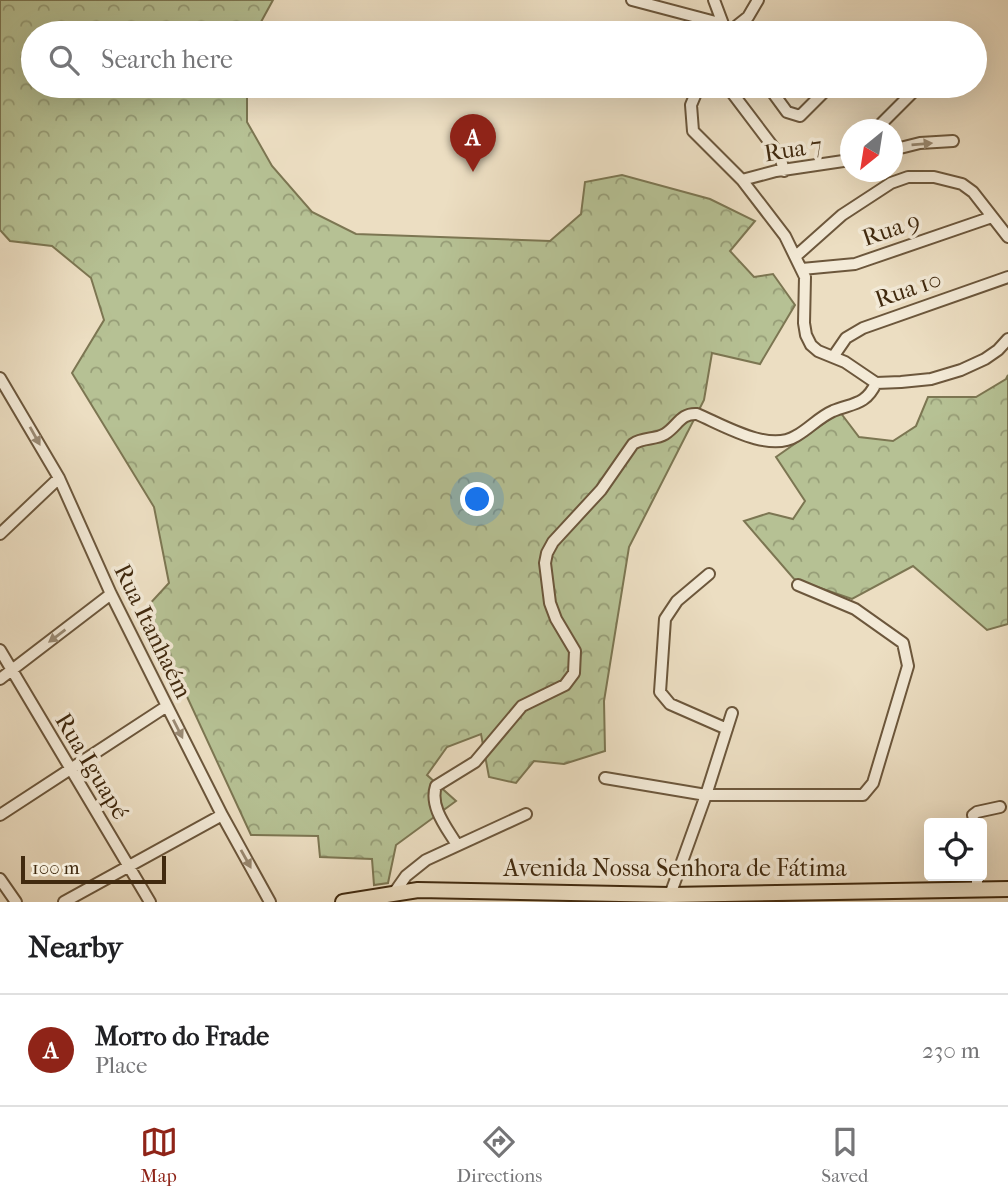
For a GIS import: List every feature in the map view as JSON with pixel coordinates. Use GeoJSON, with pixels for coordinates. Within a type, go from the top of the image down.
{"type":"FeatureCollection","features":[{"type":"Feature","properties":{"kind":"main road","name":"Avenida Nossa Senhora de Fátima"},"geometry":{"type":"LineString","coordinates":[[342,902],[418,890],[466,889],[669,898],[977,883],[1008,890]]}},
{"type":"Feature","properties":{"kind":"street"},"geometry":{"type":"LineString","coordinates":[[632,0],[657,3],[703,21]]}},
{"type":"Feature","properties":{"kind":"street"},"geometry":{"type":"LineString","coordinates":[[714,0],[723,21]]}},
{"type":"Feature","properties":{"kind":"street"},"geometry":{"type":"LineString","coordinates":[[742,21],[748,17],[758,0]]}},
{"type":"Feature","properties":{"kind":"street"},"geometry":{"type":"LineString","coordinates":[[694,98],[691,105],[693,131],[741,180],[785,236],[802,269],[806,292],[804,323],[810,345],[845,362],[876,383],[901,383],[946,375],[985,359],[1008,339]]}},
{"type":"Feature","properties":{"kind":"street"},"geometry":{"type":"LineString","coordinates":[[736,98],[780,156],[784,171]]}},
{"type":"Feature","properties":{"kind":"street"},"geometry":{"type":"LineString","coordinates":[[777,98],[787,112],[800,116],[818,98]]}},
{"type":"Feature","properties":{"kind":"street"},"geometry":{"type":"LineString","coordinates":[[886,119],[907,98]]}},
{"type":"Feature","properties":{"kind":"street"},"geometry":{"type":"LineString","coordinates":[[903,147],[920,143],[953,141]]}},
{"type":"Feature","properties":{"kind":"street","name":"Rua 7"},"geometry":{"type":"LineString","coordinates":[[741,180],[840,162]]}},
{"type":"Feature","properties":{"kind":"street"},"geometry":{"type":"LineString","coordinates":[[903,177],[951,179],[962,184],[973,192],[1008,237]]}},
{"type":"Feature","properties":{"kind":"street"},"geometry":{"type":"LineString","coordinates":[[793,251],[884,182]]}},
{"type":"Feature","properties":{"kind":"street","name":"Rua 9"},"geometry":{"type":"LineString","coordinates":[[802,269],[855,264],[992,217]]}},
{"type":"Feature","properties":{"kind":"street","name":"Rua 10"},"geometry":{"type":"LineString","coordinates":[[833,357],[846,338],[863,328],[1008,277]]}},
{"type":"Feature","properties":{"kind":"street","name":"Rua Itanhaém"},"geometry":{"type":"LineString","coordinates":[[0,378],[59,478],[111,594],[222,815],[270,902]]}},
{"type":"Feature","properties":{"kind":"street"},"geometry":{"type":"LineString","coordinates":[[457,845],[436,807],[436,786],[475,762],[522,706],[565,685],[575,673],[575,651],[550,603],[545,563],[547,553],[553,542],[601,490],[633,444],[664,434],[683,416],[690,414],[697,414],[742,434],[764,440],[775,442],[793,438],[829,413],[869,397],[876,383]]}},
{"type":"Feature","properties":{"kind":"street"},"geometry":{"type":"LineString","coordinates":[[0,534],[59,478]]}},
{"type":"Feature","properties":{"kind":"street"},"geometry":{"type":"LineString","coordinates":[[709,574],[677,601],[665,619],[660,692],[670,704],[727,729]]}},
{"type":"Feature","properties":{"kind":"street"},"geometry":{"type":"LineString","coordinates":[[605,778],[706,795],[863,795],[873,783],[908,666],[903,643],[855,609],[798,585]]}},
{"type":"Feature","properties":{"kind":"street"},"geometry":{"type":"LineString","coordinates":[[0,679],[111,594]]}},
{"type":"Feature","properties":{"kind":"street","name":"Rua Iguapé"},"geometry":{"type":"LineString","coordinates":[[0,650],[150,902]]}},
{"type":"Feature","properties":{"kind":"street"},"geometry":{"type":"LineString","coordinates":[[0,815],[167,706]]}},
{"type":"Feature","properties":{"kind":"street"},"geometry":{"type":"LineString","coordinates":[[669,898],[732,713]]}},
{"type":"Feature","properties":{"kind":"street"},"geometry":{"type":"LineString","coordinates":[[974,818],[977,812],[1000,807]]}},
{"type":"Feature","properties":{"kind":"street"},"geometry":{"type":"LineString","coordinates":[[394,893],[416,866],[526,814]]}},
{"type":"Feature","properties":{"kind":"street"},"geometry":{"type":"LineString","coordinates":[[64,902],[222,815]]}},
{"type":"Feature","properties":{"kind":"street"},"geometry":{"type":"LineString","coordinates":[[0,879],[16,902]]}},
{"type":"Feature","properties":{"kind":"green space"},"geometry":{"type":"Polygon","coordinates":[[[0,0],[273,0],[262,21],[21,21],[21,98],[247,98],[247,122],[272,166],[312,212],[356,234],[550,241],[581,214],[585,182],[622,175],[710,199],[755,221],[730,251],[754,277],[773,274],[795,305],[760,364],[712,353],[704,400],[629,547],[604,701],[605,751],[564,764],[534,761],[516,783],[489,777],[481,734],[447,747],[427,775],[456,801],[396,845],[388,883],[374,885],[372,859],[320,857],[318,836],[251,835],[146,608],[169,583],[154,507],[72,373],[104,320],[91,278],[52,246],[10,241],[0,230],[0,0]]]}},
{"type":"Feature","properties":{"kind":"green space"},"geometry":{"type":"Polygon","coordinates":[[[1008,375],[1008,624],[987,630],[913,566],[852,599],[794,579],[744,521],[769,513],[793,519],[805,501],[776,457],[840,412],[859,437],[893,441],[916,426],[928,397],[976,397],[1006,379],[1008,375]]]}},
{"type":"Feature","properties":{"kind":"place","name":"Morro do Frade"},"geometry":{"type":"Point","coordinates":[473,172]}}]}
